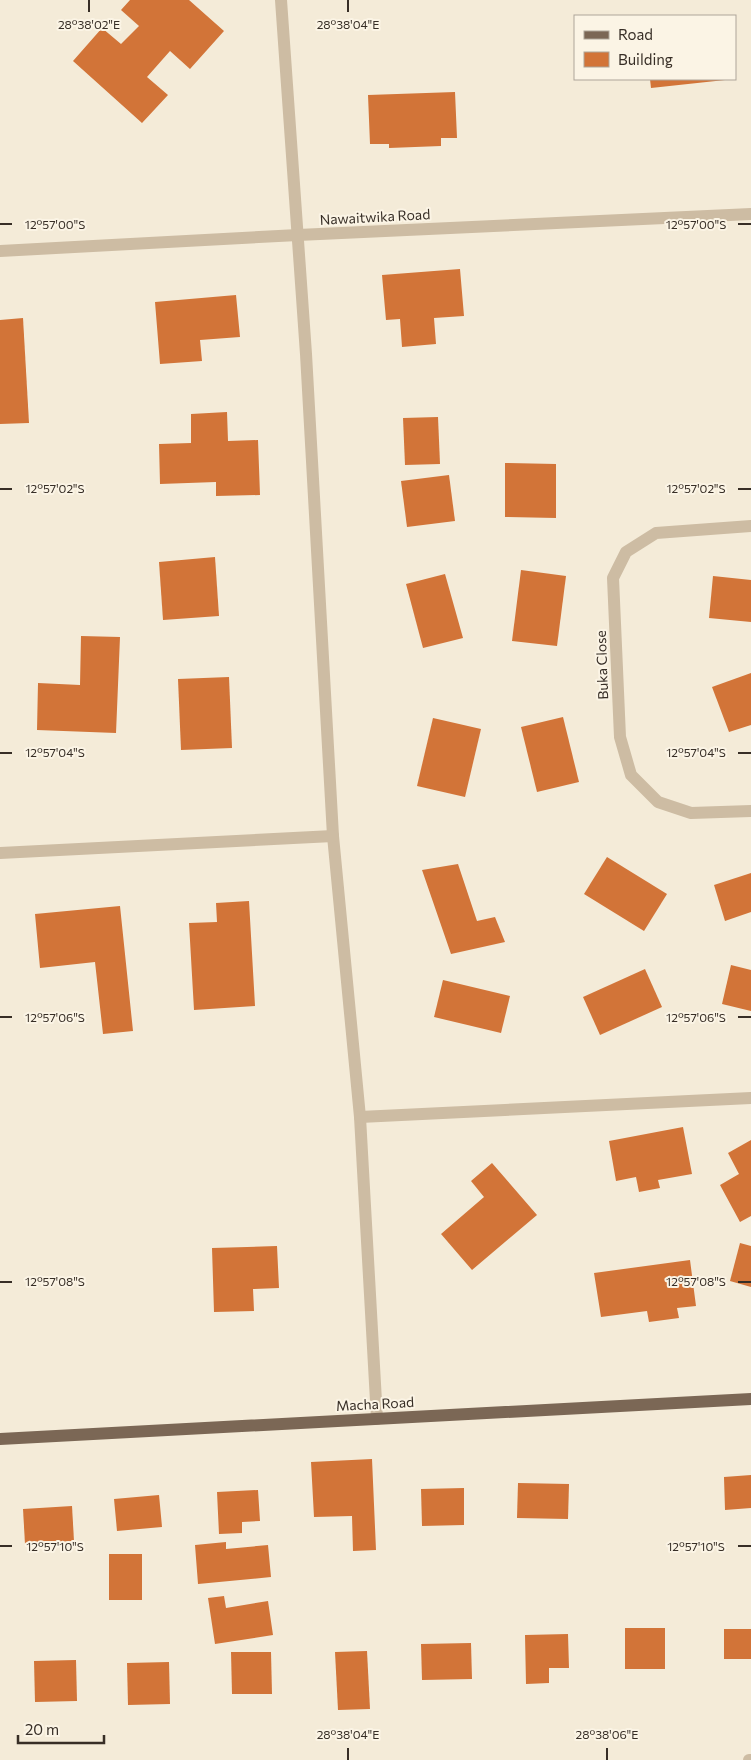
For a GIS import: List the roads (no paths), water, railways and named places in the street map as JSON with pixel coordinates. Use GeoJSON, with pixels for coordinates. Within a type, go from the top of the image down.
{"type":"FeatureCollection","features":[{"type":"Feature","properties":{"kind":"main road","name":"Macha Road"},"geometry":{"type":"LineString","coordinates":[[0,1439],[751,1399]]}},
{"type":"Feature","properties":{"kind":"street"},"geometry":{"type":"LineString","coordinates":[[281,0],[298,235],[333,836],[360,1117],[377,1419]]}},
{"type":"Feature","properties":{"kind":"street","name":"Nawaitwika Road"},"geometry":{"type":"LineString","coordinates":[[0,251],[751,214]]}},
{"type":"Feature","properties":{"kind":"street","name":"Buka Close"},"geometry":{"type":"LineString","coordinates":[[751,526],[656,533],[626,552],[613,578],[620,737],[631,775],[658,802],[691,813],[751,811]]}},
{"type":"Feature","properties":{"kind":"street"},"geometry":{"type":"LineString","coordinates":[[0,852],[333,836]]}},
{"type":"Feature","properties":{"kind":"street"},"geometry":{"type":"LineString","coordinates":[[360,1117],[751,1098]]}}]}
